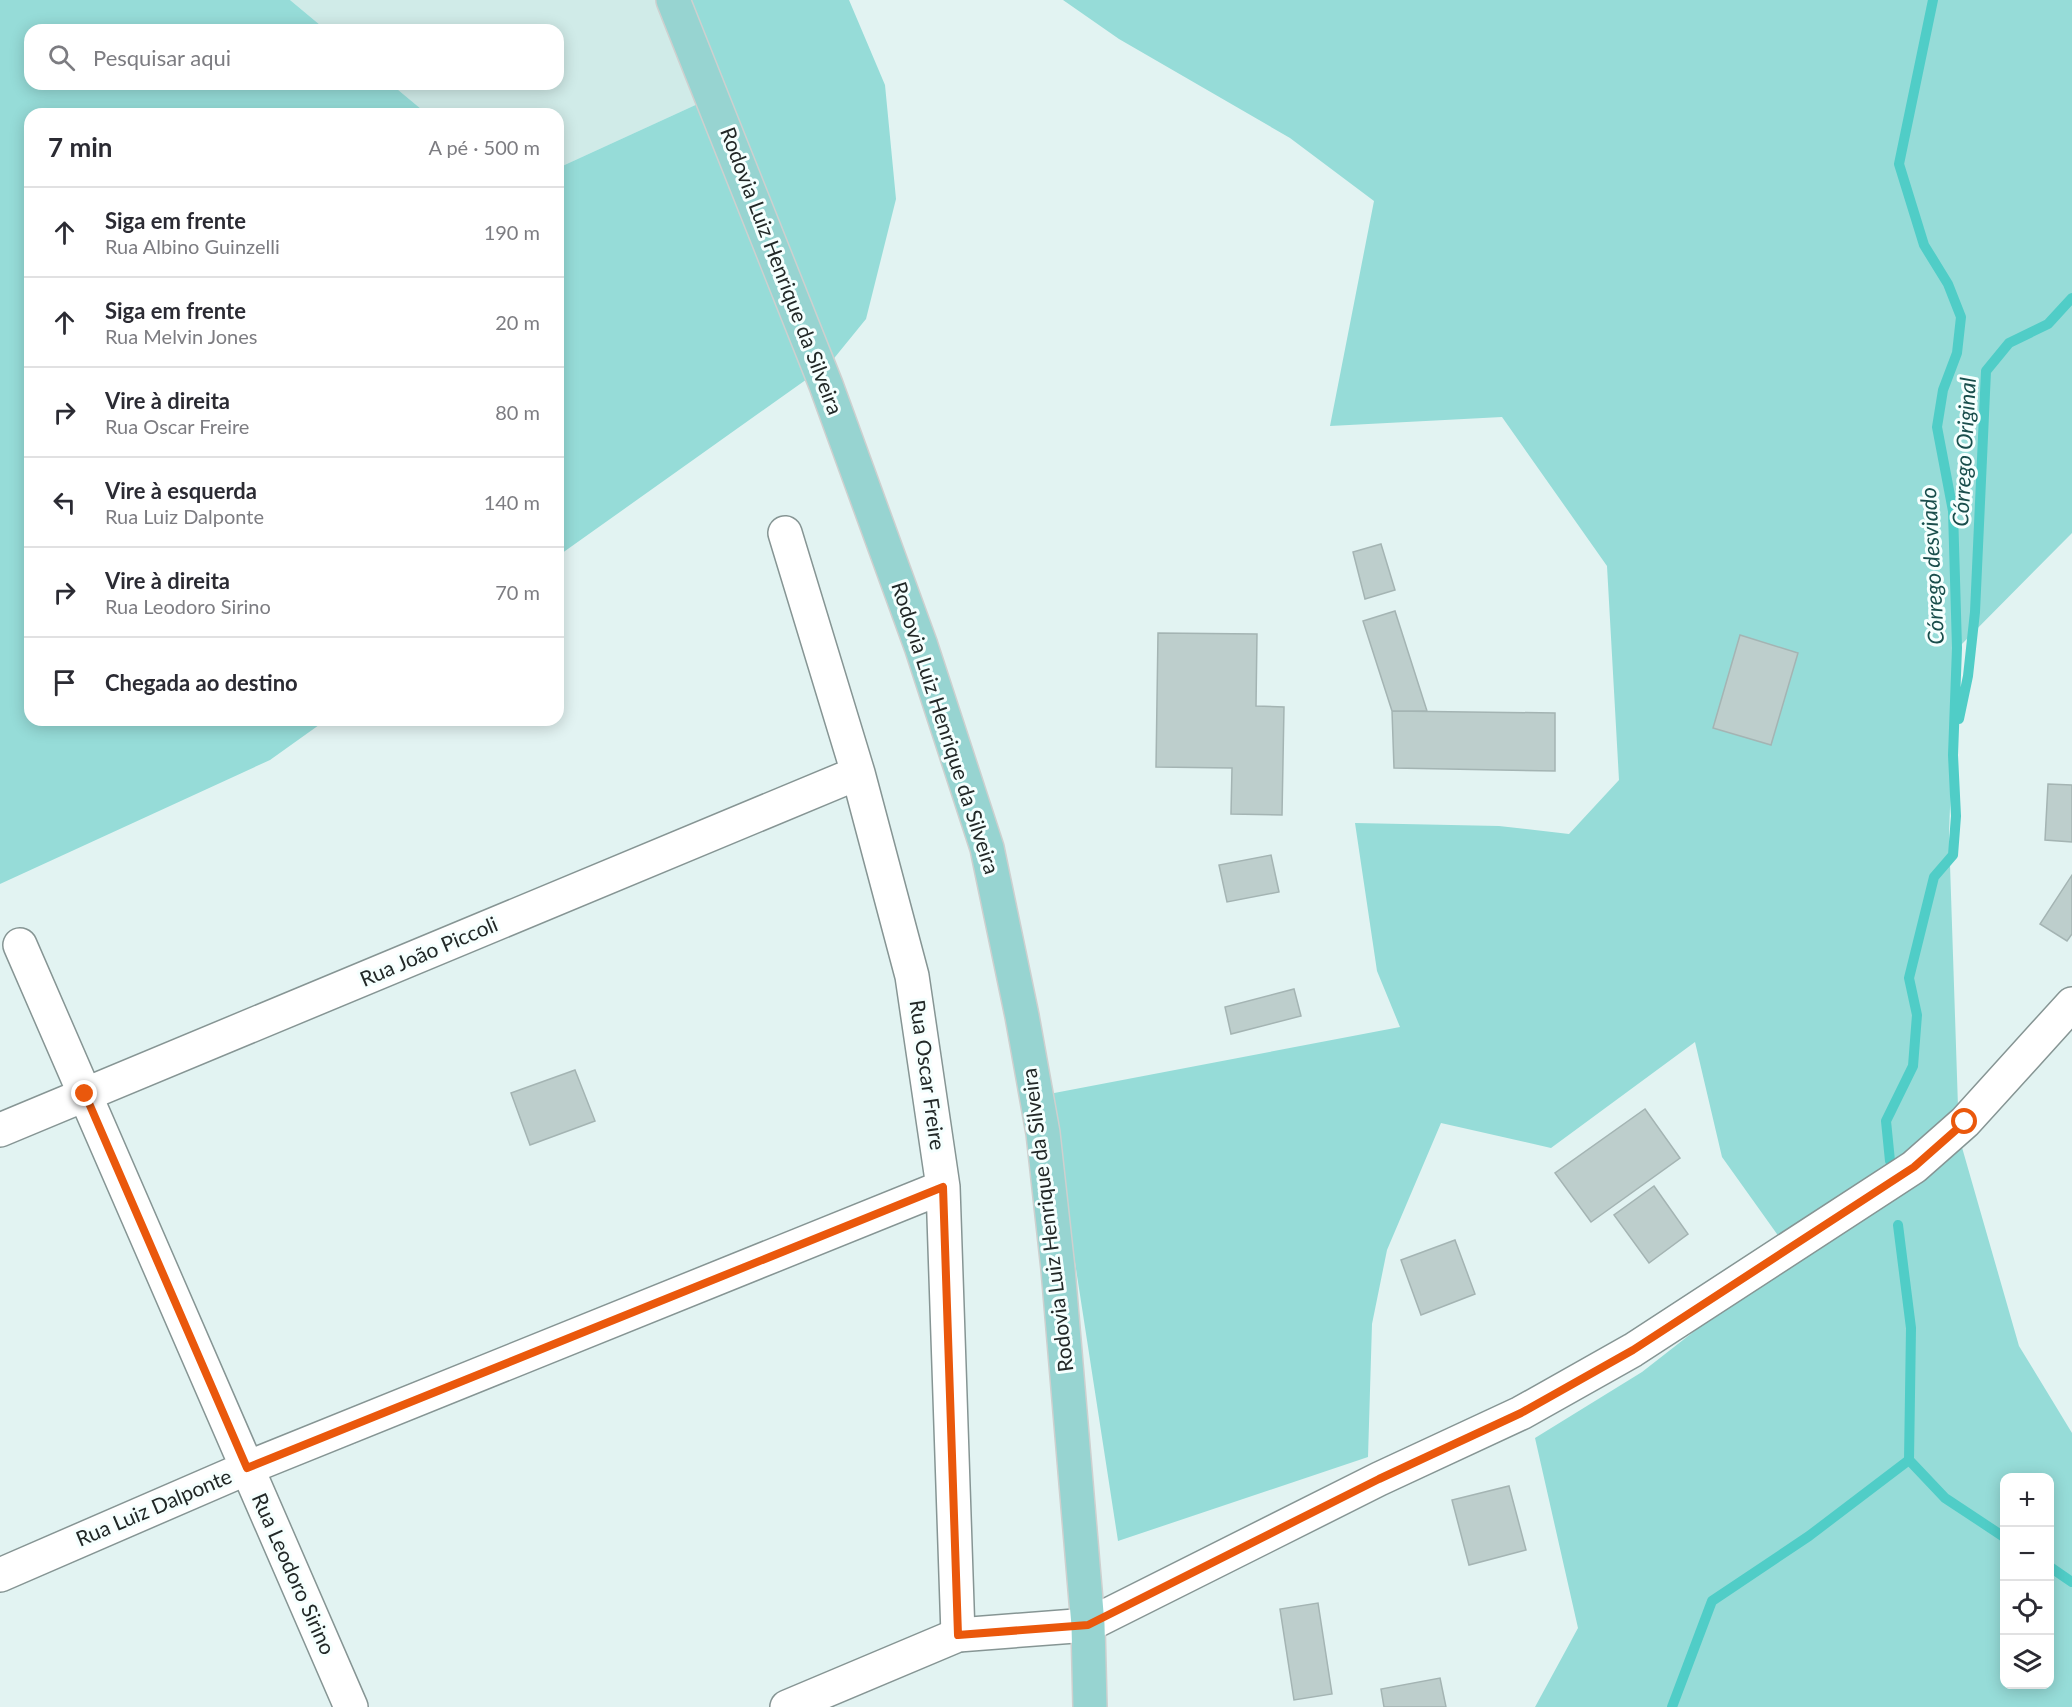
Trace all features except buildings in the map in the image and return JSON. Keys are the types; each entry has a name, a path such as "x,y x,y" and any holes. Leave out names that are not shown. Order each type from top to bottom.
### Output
{"main road":[{"name":"Rodovia Luiz Henrique da Silveira","path":"673,0 826,385 921,646 987,848 1022,1016 1042,1133 1058,1269 1088,1625 1090,1707"}],"street":[{"name":"Rua Oscar Freire","path":"785,533 858,773 912,976 943,1187 958,1635"},
{"name":"Rua João Piccoli","path":"0,1130 858,773"},
{"name":"Rua Leodoro Sirino","path":"20,945 351,1707"},
{"path":"788,1707 958,1635 1088,1625 1379,1479 1521,1413 1633,1350 1914,1167 1965,1122 2072,1004"},
{"name":"Rua Luiz Dalponte","path":"0,1575 247,1468 943,1187"}],"shaded area":[{"path":"0,0 290,0 319,24 24,24 24,90 398,90 420,108 24,108 24,726 318,726 270,760 0,884"},
{"path":"290,0 689,0 726,91 564,165 564,108 420,108 398,90 564,90 564,24 319,24"},
{"path":"689,0 849,0 885,85 896,199 866,319 831,362 564,552 564,165 726,91"},
{"path":"1063,0 2072,0 2072,533 1956,650 1949,834 1959,1137 2019,1346 2072,1433 2072,1707 1535,1707 1578,1628 1535,1438 1642,1372 1792,1255 1722,1157 1695,1042 1551,1148 1441,1123 1387,1250 1372,1324 1368,1457 1118,1541 1049,1094 1400,1027 1377,971 1355,823 1499,826 1569,834 1619,780 1607,566 1502,417 1330,426 1374,201 1290,138 1119,39"}],"waterway":[{"name":"Córrego desviado","path":"1890,1161 1886,1121 1913,1066 1917,1015 1909,978 1934,877 1953,855 1956,816 1953,755 1957,648 1953,511 1937,427 1943,390 1957,353 1961,317 1948,284 1924,245 1899,164 1933,0"},
{"name":"Córrego Original","path":"1959,719 1968,676 1975,612 1986,371 2009,343 2048,324 2072,298"},
{"path":"1672,1707 1712,1601 1809,1536 1909,1460 1911,1328 1898,1225"},
{"path":"1909,1460 1945,1498 2000,1534"},
{"path":"2054,1570 2072,1582"}],"route":[{"path":"85,1094 247,1468 943,1187 958,1635 1088,1625 1379,1479 1521,1413 1633,1350 1914,1167 1965,1122"}]}
